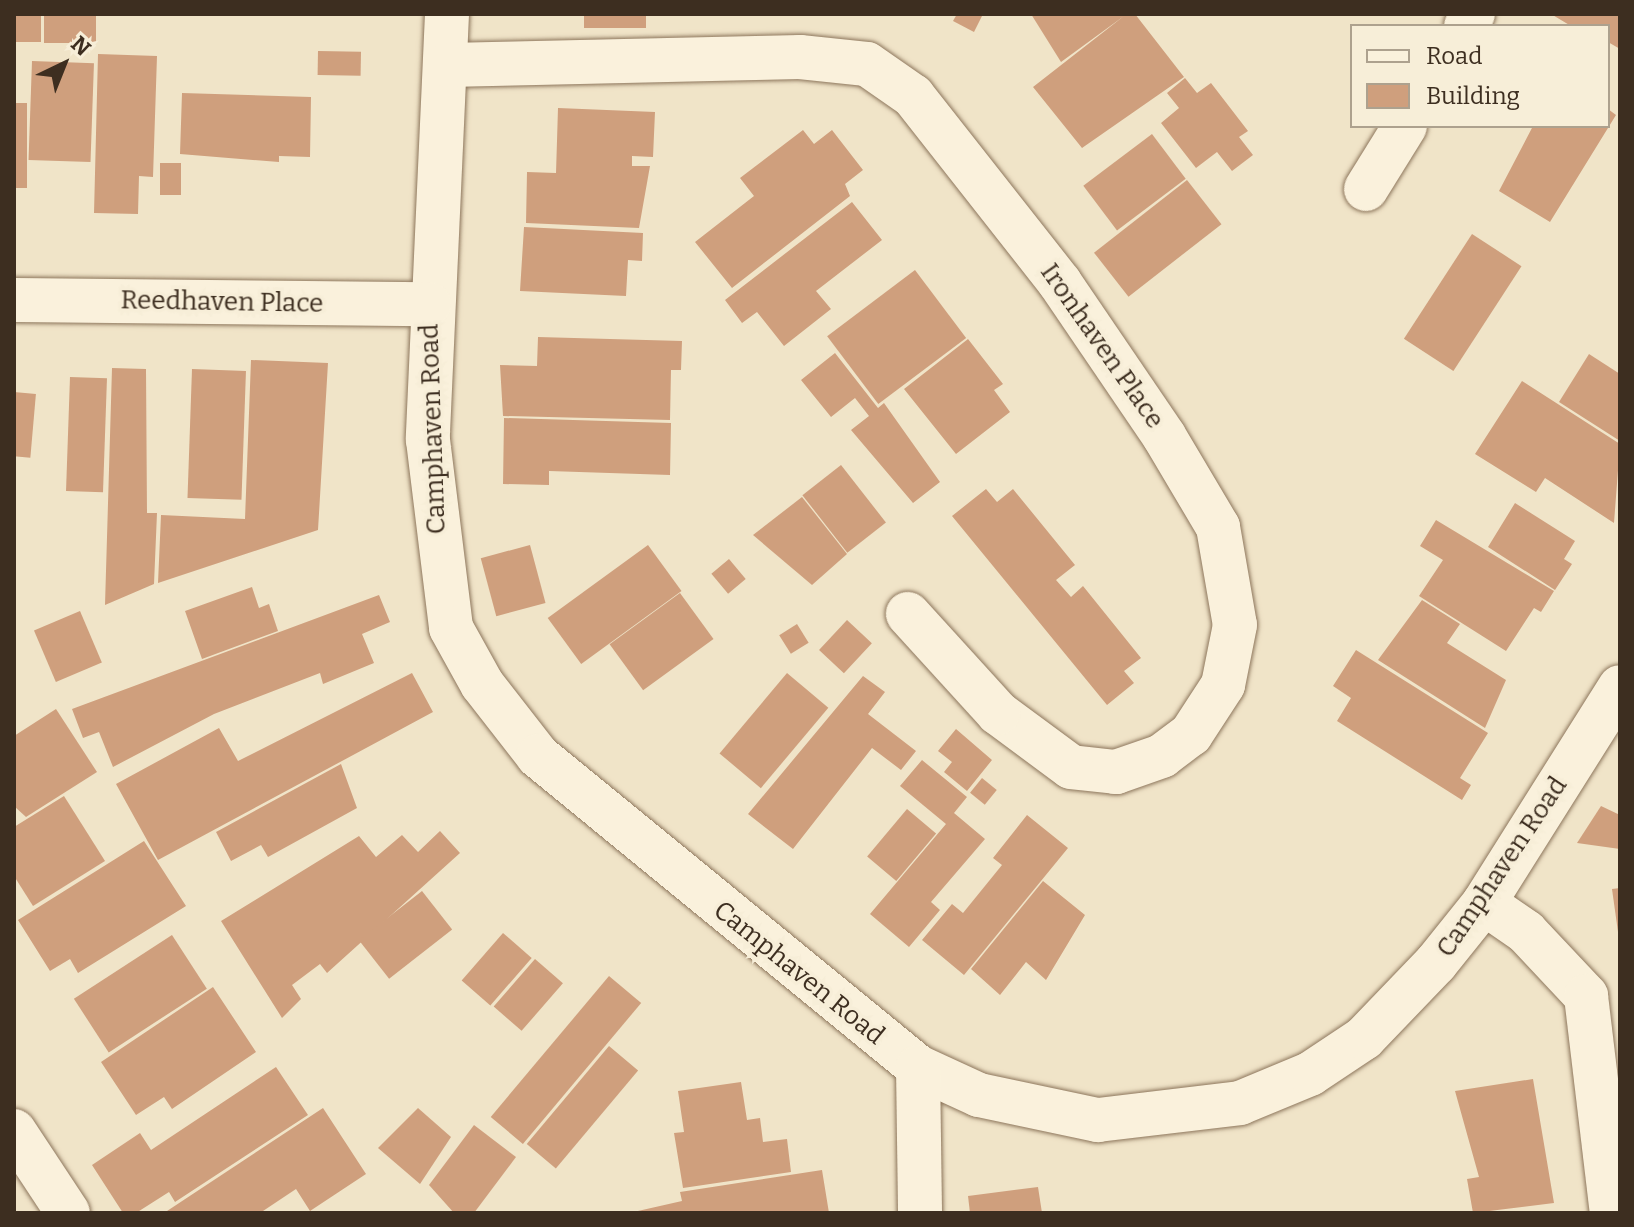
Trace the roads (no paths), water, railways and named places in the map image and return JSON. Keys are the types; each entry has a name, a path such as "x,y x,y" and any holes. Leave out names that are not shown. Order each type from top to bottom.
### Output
{"street":[{"name":"Camphaven Road","path":"447,14 448,65 429,304 428,440 437,562 451,628 482,684 538,756 918,1067 979,1095 1098,1120 1240,1103 1310,1074 1364,1038 1484,903 1620,687"},
{"name":"Ironhaven Place","path":"448,65 800,57 867,64 913,96 1060,283 1164,436 1218,527 1235,625 1223,685 1191,734 1162,756 1116,772 1071,767 998,713 908,614"},
{"path":"1366,189 1404,128"},
{"name":"Reedhaven Place","path":"14,300 429,304"},
{"path":"1484,903 1526,932 1586,996 1612,1213"},
{"path":"918,1067 920,1213"},
{"path":"14,1131 68,1213"}]}
